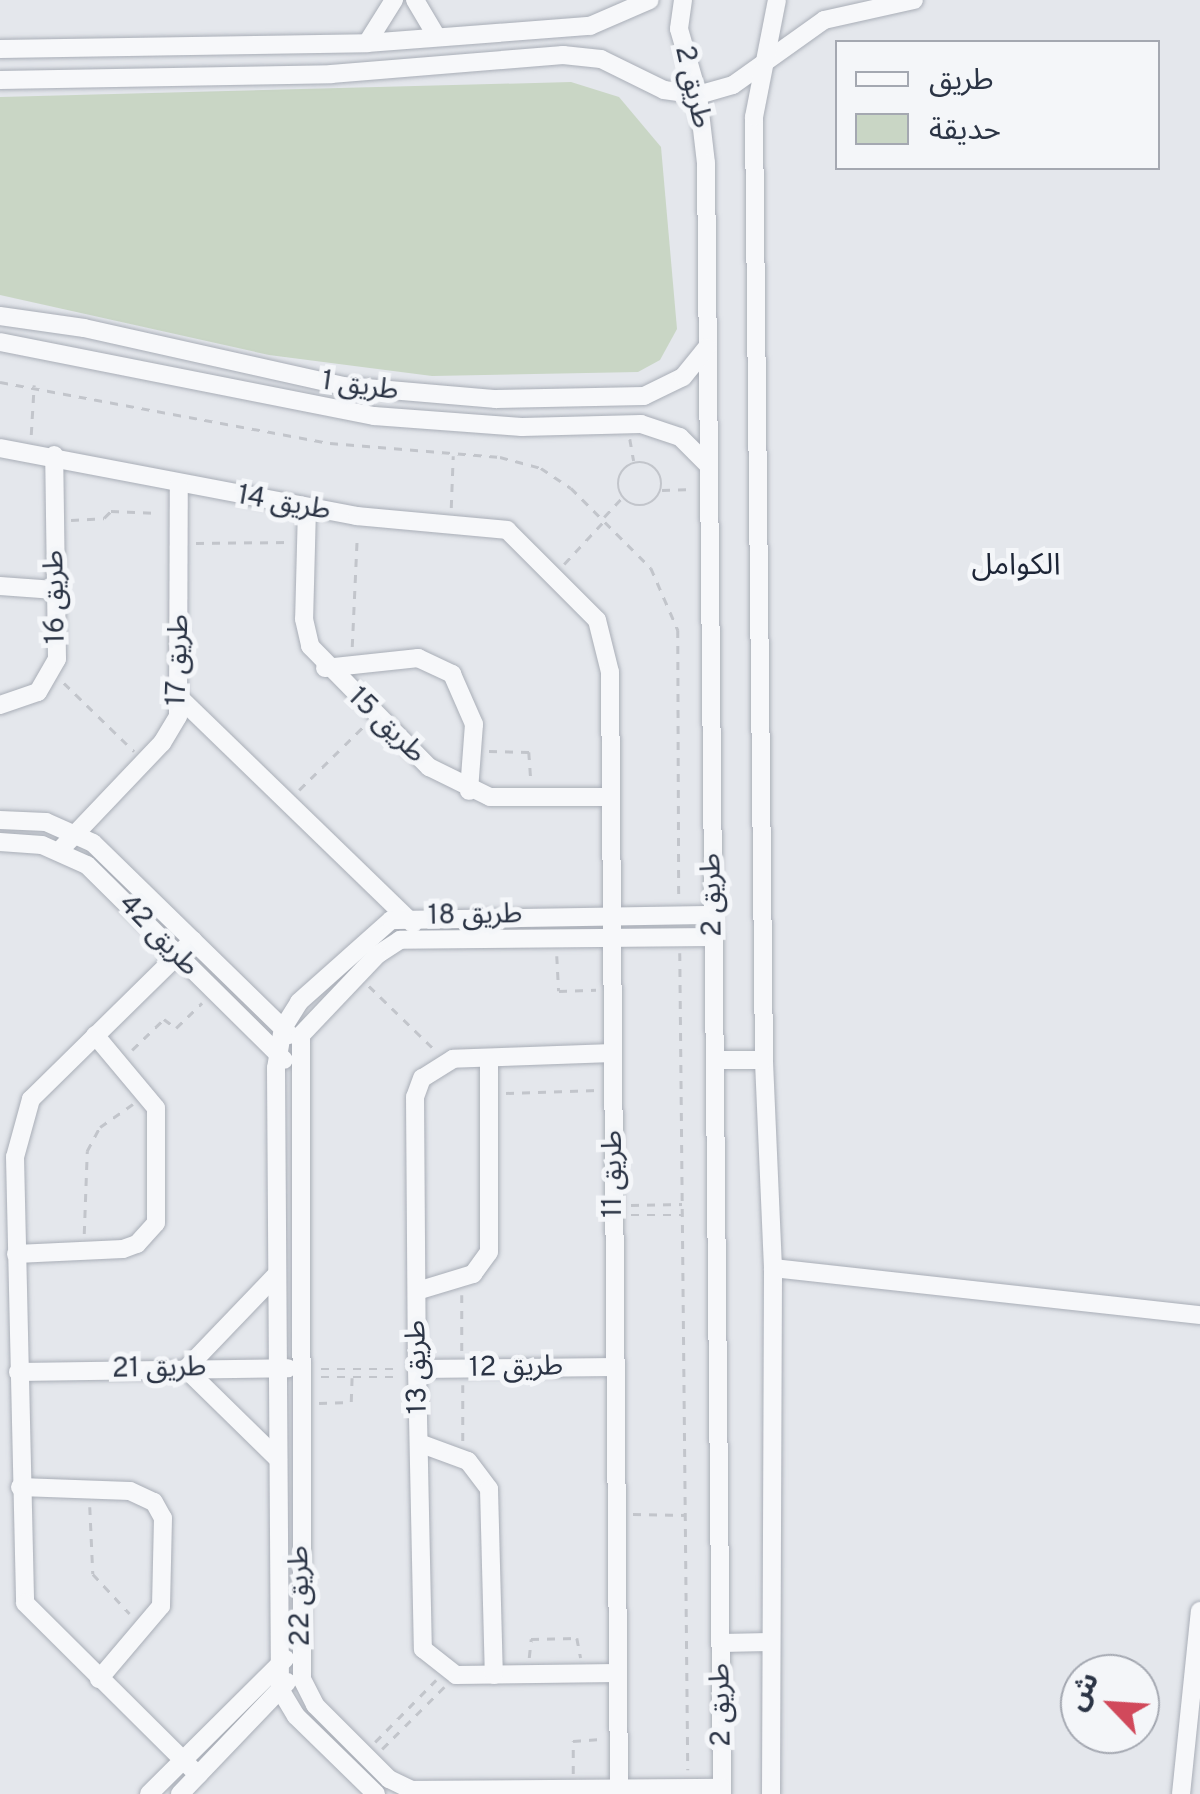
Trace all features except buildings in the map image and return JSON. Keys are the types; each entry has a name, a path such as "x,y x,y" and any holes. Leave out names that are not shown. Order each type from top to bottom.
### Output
{"street":[{"path":"367,43 394,0"},
{"path":"415,0 438,38"},
{"path":"0,49 367,43 438,38 590,26 650,0"},
{"name":"طريق 2","path":"683,0 679,29 698,96 706,163 722,1791"},
{"name":"طريق 2","path":"771,1794 773,1268 764,1060 754,117 777,0"},
{"path":"0,80 260,76 587,56 664,90 698,96 734,85 824,20 914,0"},
{"path":"260,45 260,76"},
{"name":"طريق 1","path":"0,316 84,328 292,378 496,400 644,396 683,377 708,346"},
{"name":"طريق 1","path":"0,342 374,416 472,425 628,424 680,437 709,466"},
{"name":"طريق 14","path":"0,448 54,455 306,508 507,530 556,572"},
{"name":"طريق 16","path":"0,705 38,692 52,672 56,590 54,455"},
{"name":"طريق 17","path":"60,850 172,731 181,698 180,484"},
{"name":"طريق 15","path":"306,508 306,632 325,668 375,716 429,767 469,791 531,799 610,796"},
{"name":"طريق 11","path":"556,572 588,605 604,636 612,938 619,1792"},
{"path":"0,586 56,590"},
{"path":"325,668 418,658 452,674 471,706 469,791"},
{"path":"181,698 428,938"},
{"path":"0,820 46,822 76,832"},
{"name":"طريق 42","path":"76,832 298,1043"},
{"name":"طريق 42","path":"0,842 60,850 100,876 213,992 297,1070"},
{"name":"طريق 18","path":"283,1028 299,1002 363,940 406,918 714,915"},
{"name":"طريق 18","path":"298,1043 387,946 428,938 714,936"},
{"path":"193,940 47,1081 20,1121 16,1254 25,1602 198,1774"},
{"name":"طريق 22","path":"280,1689 276,1054 283,1028"},
{"path":"16,1254 137,1244 156,1223 160,1153 149,1094 94,1035"},
{"name":"طريق 22","path":"298,1043 302,1657 308,1698 389,1779 420,1793 722,1791"},
{"path":"446,1060 613,1053"},
{"path":"417,1291 472,1274 489,1252 489,1058"},
{"name":"طريق 13","path":"446,1060 428,1070 415,1097 421,1636 423,1649 450,1673"},
{"path":"715,1060 764,1060"},
{"path":"773,1268 1200,1315"},
{"path":"277,1274 186,1369 278,1458"},
{"name":"طريق 12","path":"418,1373 616,1367"},
{"name":"طريق 21","path":"18,1372 277,1368 299,1373"},
{"path":"419,1443 468,1462 488,1489 494,1675"},
{"path":"20,1488 90,1488 143,1496 163,1518 163,1596 146,1629 99,1679"},
{"path":"1181,1794 1200,1611"},
{"path":"721,1643 770,1642"},
{"path":"149,1794 278,1663 302,1657"},
{"path":"180,1794 280,1689 302,1657"},
{"path":"450,1673 618,1674"},
{"path":"280,1689 296,1716 376,1794"}],"path":[{"path":"0,382 34,384 297,438 454,454 541,468 604,519 651,568 678,630 679,915"},
{"path":"30,452 34,384"},
{"path":"628,424 634,462"},
{"path":"450,522 454,454"},
{"path":"634,462 653,466 661,490"},
{"path":"622,498 618,477 634,462"},
{"path":"622,498 644,506 661,490 709,489"},
{"path":"556,572 622,498"},
{"path":"55,521 104,518 111,510 180,514"},
{"path":"352,664 358,516"},
{"path":"180,543 306,542"},
{"path":"52,672 145,761"},
{"path":"288,802 375,716"},
{"path":"472,750 529,752 531,799"},
{"path":"680,937 688,1789"},
{"path":"556,938 560,990 612,990"},
{"path":"357,975 446,1060"},
{"path":"121,1062 164,1019 176,1028 213,992"},
{"path":"490,1093 613,1090"},
{"path":"84,1251 86,1150 109,1118 149,1094"},
{"path":"614,1210 682,1204"},
{"path":"614,1210 682,1214"},
{"path":"299,1373 418,1373"},
{"path":"299,1373 352,1377 418,1373"},
{"path":"300,1403 352,1402 352,1377"},
{"path":"90,1488 93,1574 146,1629"},
{"path":"642,1514 685,1514"},
{"path":"529,1674 531,1639 576,1638 582,1674"},
{"path":"367,1757 450,1673"},
{"path":"367,1757 450,1673"},
{"path":"574,1790 573,1741 619,1739"}],"green space":[{"path":"571,82 619,97 661,147 677,329 660,360 638,372 432,376 269,355 0,295 0,97"}],"district":[{"name":"الكوامل","path":"1016,567"}]}
